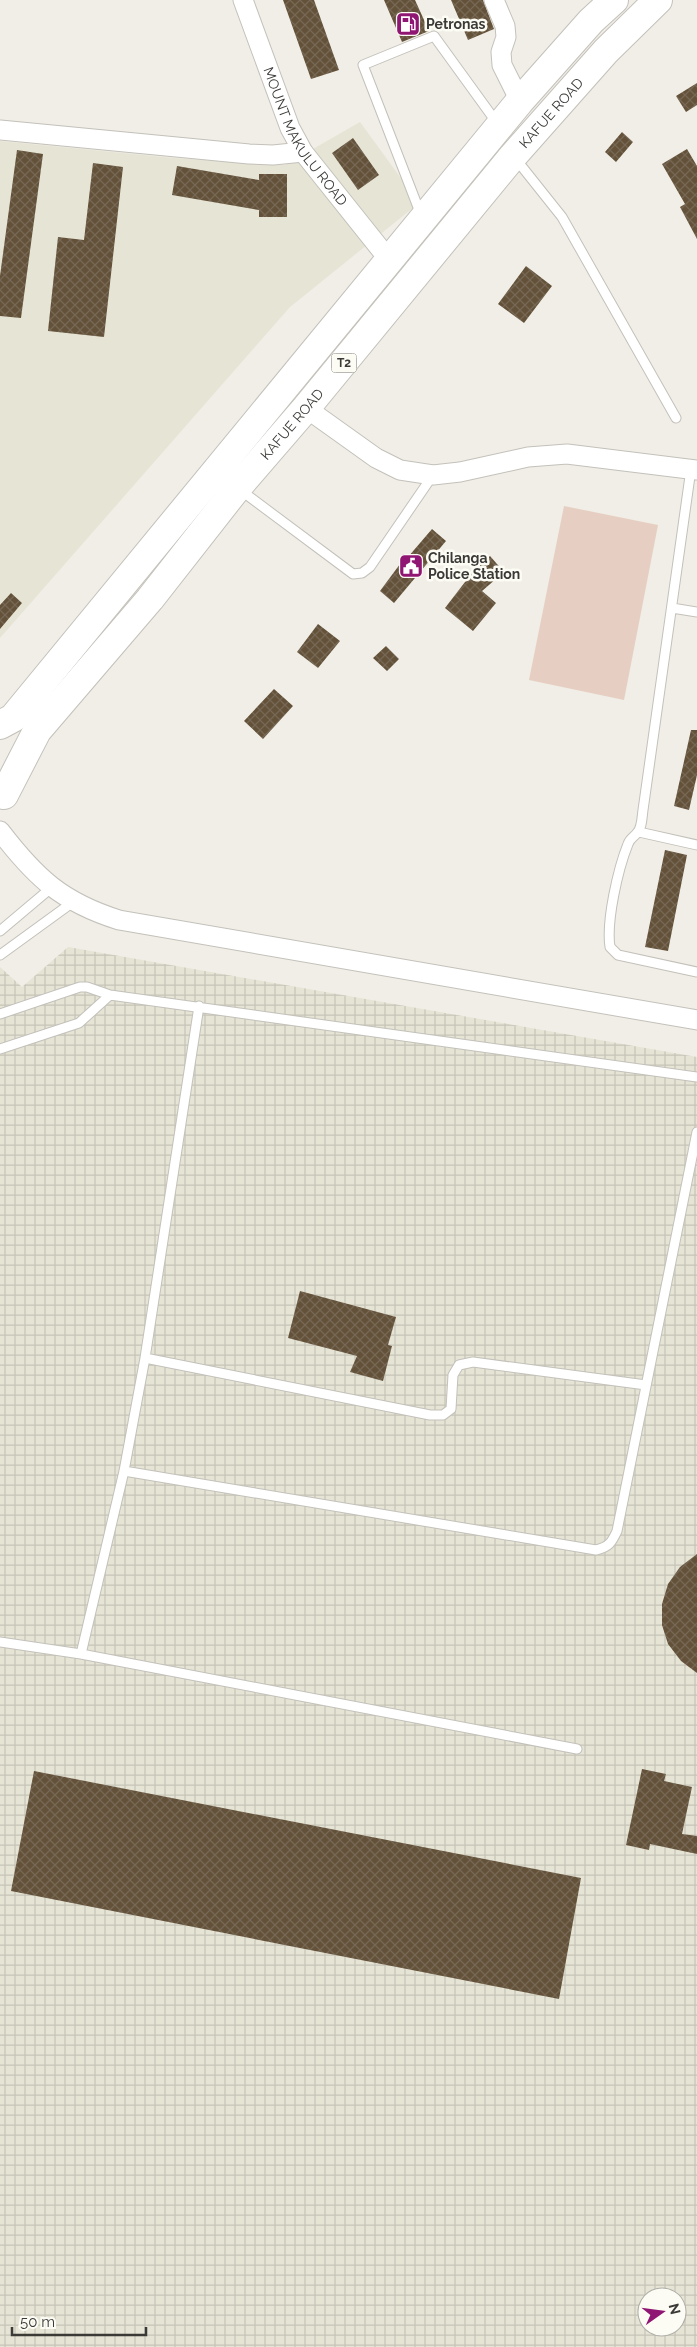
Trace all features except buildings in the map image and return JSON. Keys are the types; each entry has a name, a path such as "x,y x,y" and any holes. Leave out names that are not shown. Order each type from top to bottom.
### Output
{"highway":[{"name":"KAFUE ROAD","path":"0,725 13,718 520,101 591,21 614,0"},
{"name":"KAFUE ROAD","path":"1,791 37,731 150,599 237,488 306,408 513,156 606,51 658,0"}],"street":[{"name":"MOUNT MAKULU ROAD","path":"243,0 290,128 302,152 390,260"},
{"path":"494,0 505,26 506,37 501,52 502,65 520,101"},
{"path":"0,130 273,156 302,152"},
{"path":"306,408 376,458 400,470 433,475 460,472 528,457 567,454 694,470"},
{"path":"0,831 23,861 51,888 73,902 96,913 119,920 697,1020"}],"lane":[{"path":"423,220 363,65 434,36 499,126"},
{"path":"513,156 562,217 676,418"},
{"path":"639,832 694,470"},
{"path":"237,488 353,574 362,573 370,567 433,475"},
{"path":"672,608 697,612"},
{"path":"697,845 639,832 630,838 614,892 608,939 610,948 618,955 697,972"},
{"path":"0,931 51,888"},
{"path":"0,955 73,902"},
{"path":"0,1014 80,987 87,987 110,996 199,1006 344,1029 697,1077"},
{"path":"0,1049 79,1023 110,996"},
{"path":"81,1654 124,1471 145,1358 199,1006"},
{"path":"124,1471 596,1550 606,1548 612,1542 617,1531 697,1132"},
{"path":"145,1358 430,1415 442,1415 451,1409 453,1375 459,1365 473,1362 646,1385"},
{"path":"0,1642 81,1654 577,1748"}],"shaded area":[{"path":"360,122 419,203 290,307 0,638 0,141 174,158 285,165"},
{"path":"564,506 658,525 624,700 529,680"},
{"path":"68,947 697,1057 697,2347 0,2347 0,967 22,987"}],"place":[{"name":"Petronas","path":"408,24"},
{"name":"Chilanga Police Station","path":"411,566"}]}
